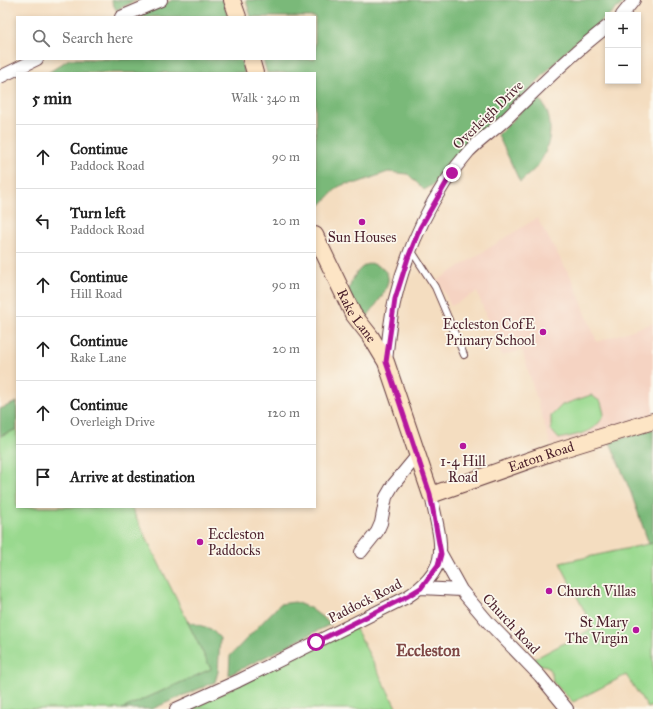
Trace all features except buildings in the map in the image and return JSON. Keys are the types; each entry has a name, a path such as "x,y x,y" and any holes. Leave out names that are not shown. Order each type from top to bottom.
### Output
{"street":[{"path":"123,16 161,0"},
{"path":"232,0 238,16"},
{"path":"624,12 634,0"},
{"name":"Overleigh Drive","path":"386,362 395,299 411,250 420,228 452,173 470,150 498,127 582,46 605,28"},
{"path":"0,77 34,60"},
{"path":"251,60 255,72"},
{"name":"Rake Lane","path":"316,237 353,314 371,337 386,362 430,494"},
{"name":"Eaton Road","path":"430,494 550,453 653,421"},
{"path":"361,552 377,532 381,523 386,497 389,491 417,456"},
{"path":"430,494 438,530 441,554"},
{"name":"Paddock Road","path":"176,709 245,677 406,597 421,588 438,565 441,554"},
{"name":"Church Road","path":"441,554 461,590 489,623 540,676 567,709"},
{"path":"421,588 461,590"}],"lane":[{"path":"411,250 435,287 464,355"}],"shaded area":[{"name":"Eccleston CofE Primary School","path":"537,218 573,281 597,342 653,323 653,416 551,446 522,350 502,356 477,292 451,306 438,280"}],"green space":[{"path":"111,0 137,0 116,10"},
{"path":"173,0 223,0 228,16 133,16"},
{"path":"246,0 627,0 612,12 605,12 605,18 572,45 446,177 424,190 408,174 388,172 357,183 345,184 338,187 316,210 316,72 267,72 263,60 316,60 316,16 251,16"},
{"path":"68,60 240,60 245,72 50,72"},
{"path":"536,96 546,110 549,119 550,128 548,146 540,162 520,182 498,135"},
{"path":"371,263 383,269 387,274 388,280 383,294 365,320 348,292 356,274 362,267"},
{"path":"591,395 601,402 604,414 601,421 586,432 559,439 551,430 551,416 562,405"},
{"path":"16,402 16,429 0,436 0,409"},
{"path":"16,429 16,508 131,508 211,669 122,709 0,709 0,436"},
{"path":"653,429 653,543 649,544 631,493 610,442"},
{"path":"653,543 653,706 648,708 626,675 573,702 553,682 552,674 547,666 537,664 532,660 593,628 560,563"},
{"path":"295,602 310,608 331,624 229,675 230,656 280,604"},
{"path":"187,621 211,629 220,638 218,672 215,682 152,709 122,709 211,669"},
{"path":"355,627 397,709 190,709"}],"place":[{"name":"Sun Houses","path":"362,222"},
{"name":"Eccleston CofE Primary School","path":"543,332"},
{"name":"1-4 Hill Road","path":"463,446"},
{"name":"Eccleston Paddocks","path":"200,542"},
{"name":"Church Villas","path":"549,591"},
{"name":"St Mary The Virgin","path":"636,630"}],"district":[{"name":"Eccleston","path":"428,650"}],"route":[{"path":"316,642 421,588 430,578 438,565 441,554 438,530 430,494 386,362 395,299 408,258 420,228 452,173"}]}
